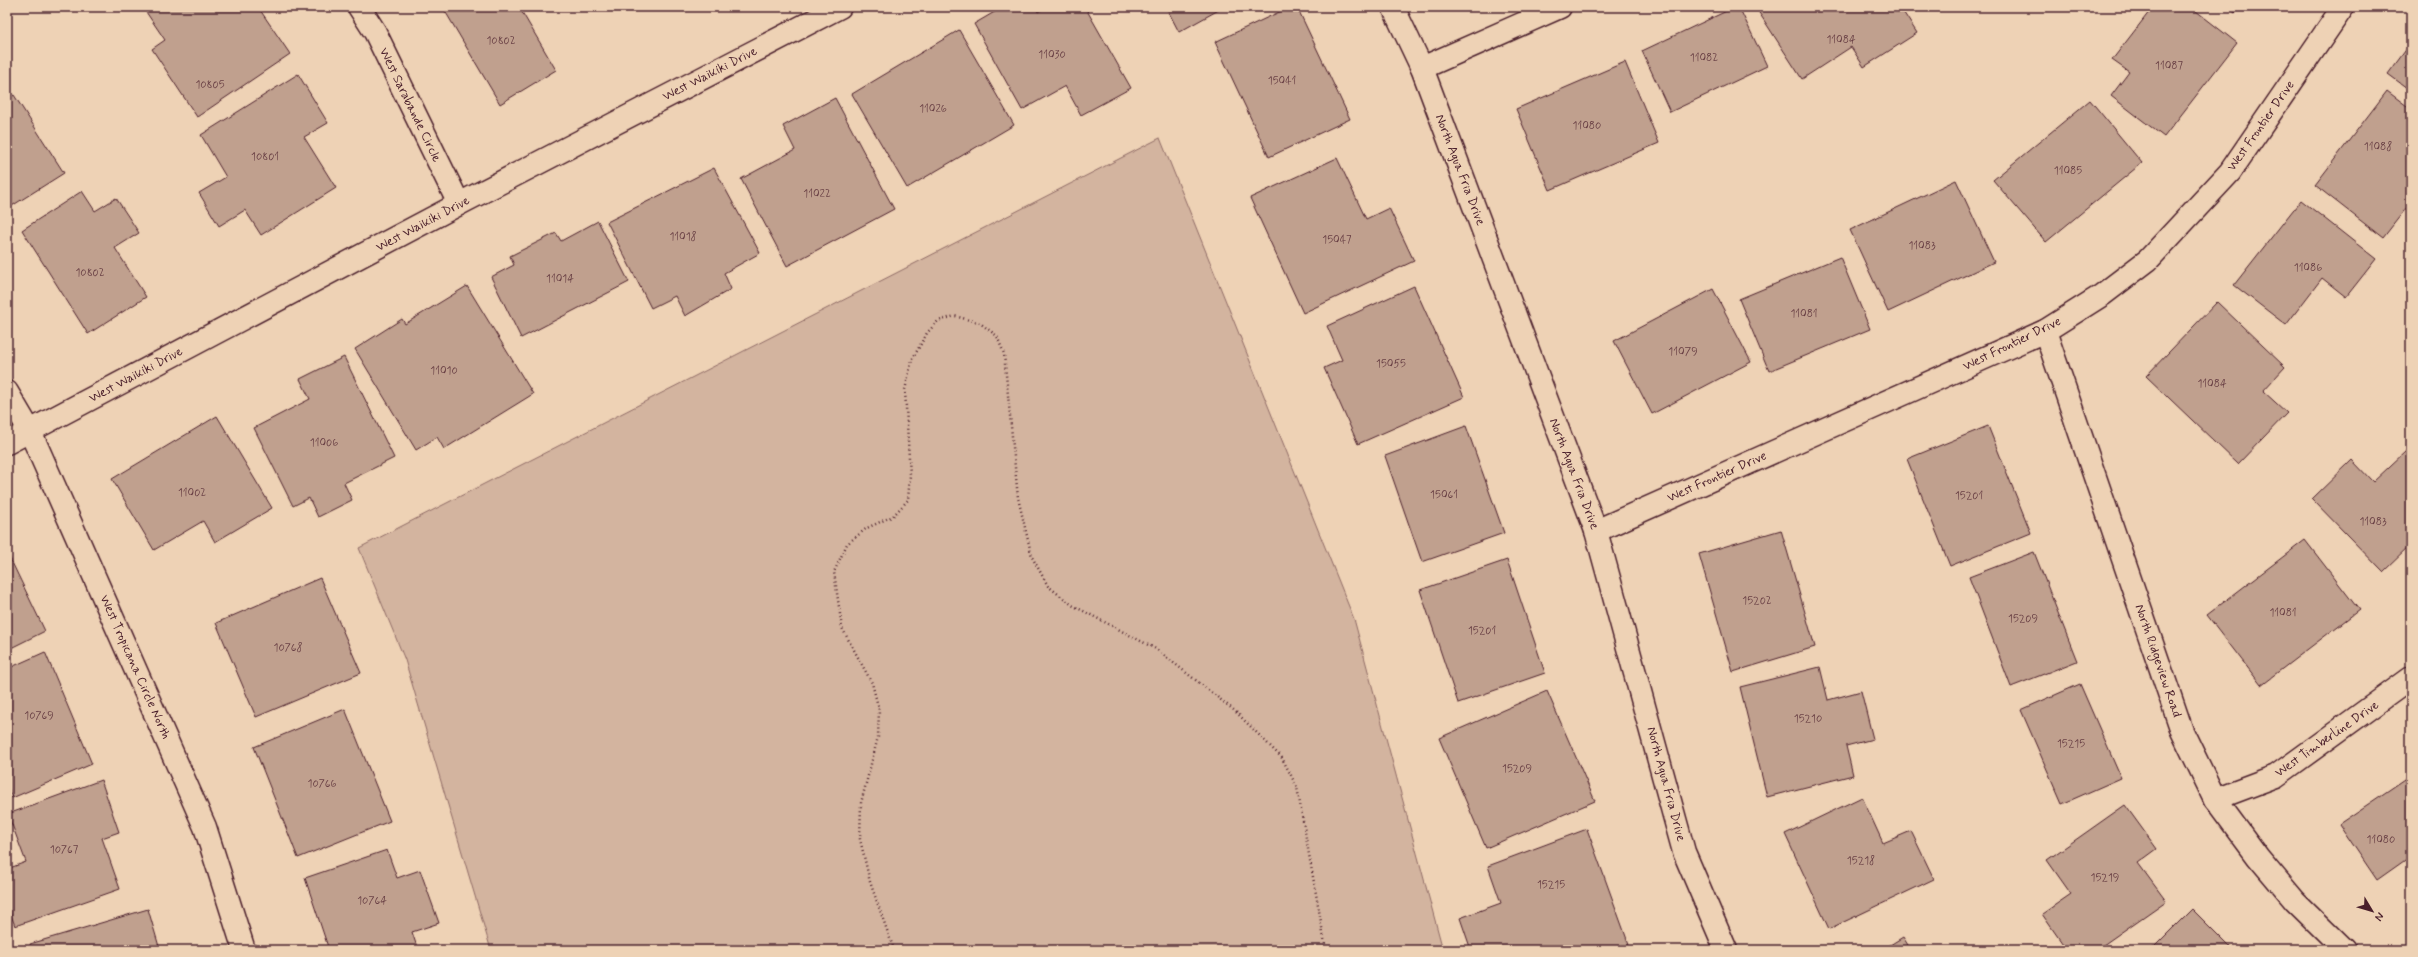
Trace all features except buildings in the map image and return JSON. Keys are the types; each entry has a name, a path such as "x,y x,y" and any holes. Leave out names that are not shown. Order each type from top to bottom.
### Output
{"street":[{"name":"West Sarabande Circle","path":"359,7 375,32 459,204"},
{"name":"West Waikiki Drive","path":"7,443 459,204 840,7"},
{"name":"North Agua Fria Drive","path":"1393,7 1422,68 1596,532 1684,852 1726,950"},
{"path":"1422,68 1560,7"},
{"name":"West Frontier Drive","path":"1596,532 2045,331 2102,295 2154,255 2230,172 2343,7"},
{"name":"North Ridgeview Road","path":"2045,331 2182,731 2215,799 2258,857 2291,896 2345,950"},
{"name":"West Tropicana Circle North","path":"7,392 30,431 206,827 244,950"},
{"name":"West Timberline Drive","path":"2215,799 2276,776 2411,678"}],"path":[{"path":"894,950 870,882 860,839 861,803 878,737 879,710 872,683 842,628 834,572 847,544 867,528 893,516 908,500 910,475 905,390 912,360 927,333 938,321 955,316 980,323 997,336 1004,354 1018,498 1032,557 1048,586 1072,605 1156,648 1235,711 1282,758 1297,787 1326,950"}],"shaded area":[{"path":"1160,138 1354,619 1443,950 491,950 405,660 359,548"}]}
